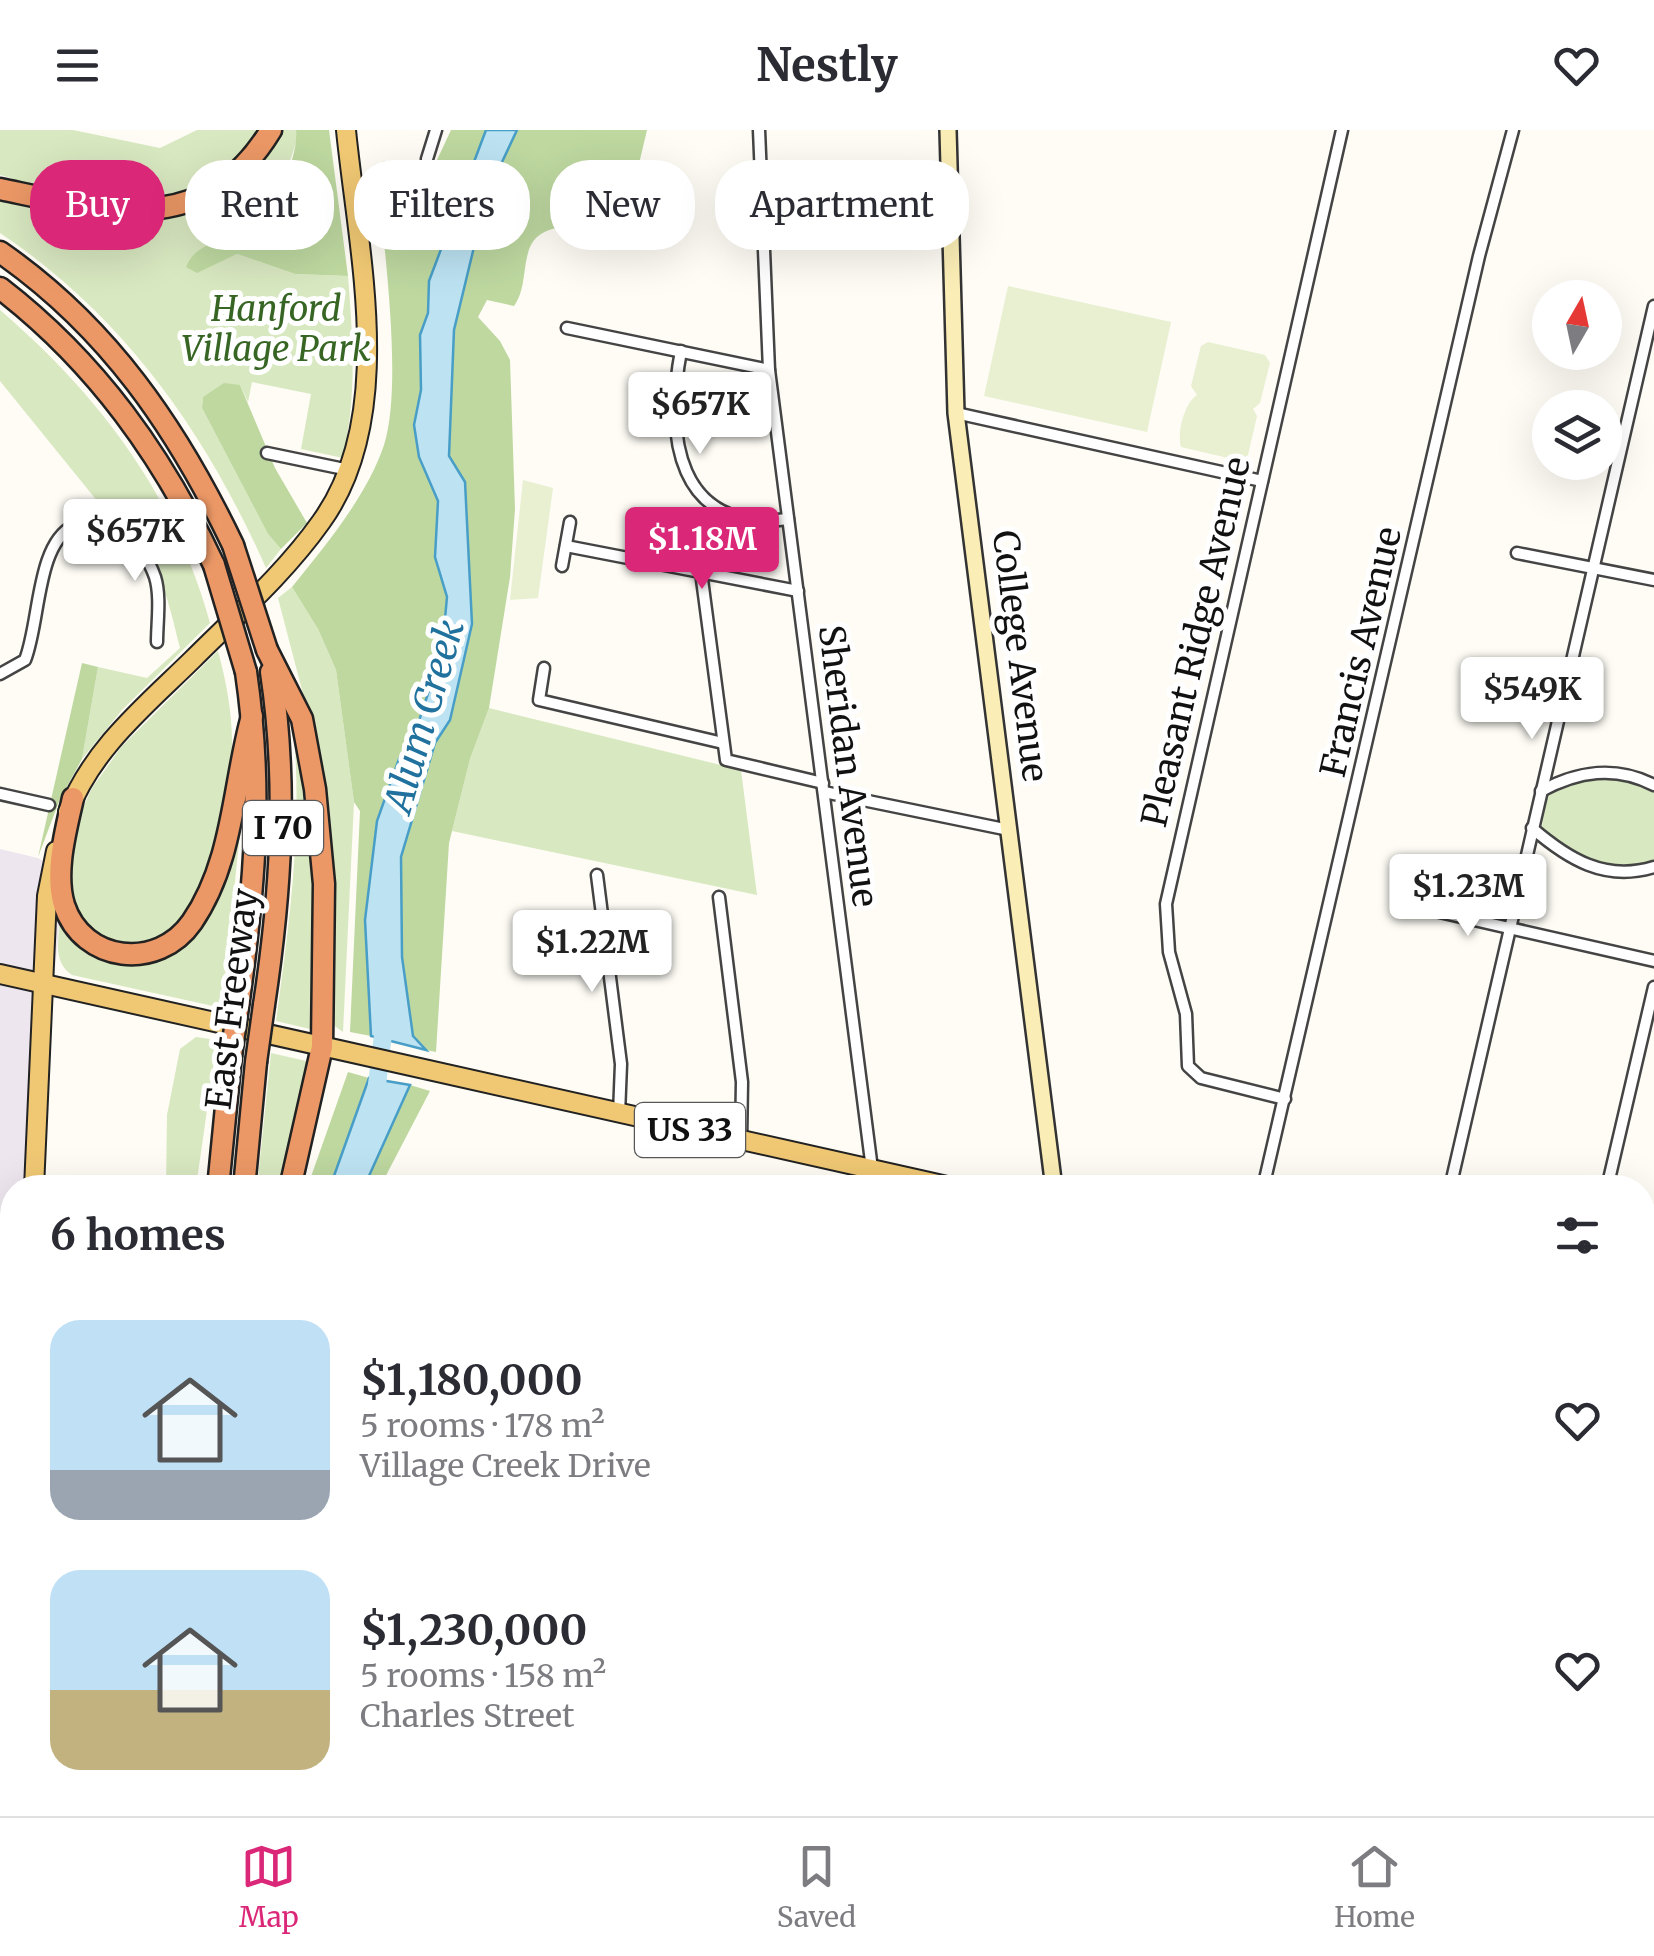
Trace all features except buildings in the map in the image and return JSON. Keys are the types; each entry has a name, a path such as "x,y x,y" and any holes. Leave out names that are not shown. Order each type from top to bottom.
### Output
{"highway":[{"path":"0,189 101,209 170,207 221,186 241,170 270,130"},
{"name":"East Freeway","path":"0,252 78,316 134,376 201,478 234,545 268,650 282,740 284,816 277,918 256,1062 245,1175"},
{"name":"East Freeway","path":"0,288 69,348 134,424 177,490 214,566 246,672 258,829 219,1175"},
{"path":"268,650 302,719 315,789 324,884 322,1047 293,1175"},
{"path":"73,798 61,878 72,924 88,940 115,954 140,955 161,948 188,927 208,891 235,808 241,756 252,716"}],"main road":[{"path":"35,1175 47,896 57,844 73,798 121,729 294,556 322,520 350,470 363,421 368,356 346,130"},
{"name":"College Avenue","path":"948,130 956,412 1052,1175"},
{"name":"US 33","path":"0,974 899,1175"}],"street":[{"path":"427,158 436,130"},
{"name":"Sheridan Avenue","path":"759,130 769,370 872,1169"},
{"name":"Pleasant Ridge Avenue","path":"1285,1099 1202,1078 1188,1066 1186,1014 1166,927 1170,877 1342,130"},
{"name":"Francis Avenue","path":"1267,1175 1480,256 1513,130"},
{"path":"1453,1175 1654,306"},
{"path":"568,328 769,370"},
{"path":"681,351 673,409 676,446 693,486 728,513 748,519 788,519"},
{"path":"956,412 1262,481"},
{"path":"267,452 350,470"},
{"path":"562,566 570,522"},
{"path":"0,674 16,669 30,648 58,537 73,526 100,526 130,537 155,578 157,642"},
{"path":"566,546 798,590"},
{"path":"1518,554 1654,580"},
{"path":"701,572 723,743 726,760 733,766 1009,830"},
{"path":"544,668 538,700 723,743"},
{"path":"1541,791 1594,772 1623,774 1654,785"},
{"path":"0,794 49,805"},
{"path":"1532,828 1565,856 1590,867 1617,872 1654,867"},
{"path":"597,874 621,1064 619,1114"},
{"path":"719,897 742,1082 741,1140"},
{"path":"1435,911 1654,962"},
{"path":"1611,1175 1654,987"}],"shaded area":[{"path":"0,849 38,858 64,874 36,1175 0,1175"}],"green space":[{"path":"0,130 73,130 160,148 197,130 262,130 237,160 185,160 185,191 165,196 165,160 30,160 30,186 0,175"},
{"path":"277,130 296,130 289,160 238,160"},
{"path":"296,130 329,130 333,160 292,160"},
{"path":"451,130 486,130 475,160 437,160"},
{"path":"517,130 647,130 640,160 550,160 550,230 536,239 530,250 530,160 503,160"},
{"path":"334,168 348,276 295,274 237,254 197,273 186,267 197,251 334,250"},
{"name":"Hanford Village Park","path":"0,195 30,199 30,250 165,250 166,215 185,200 185,250 210,250 221,261 237,254 295,274 348,276 353,367 343,458 301,449 311,394 252,382 248,402 240,385 203,397 202,408 268,534 281,549 266,568 217,470 157,381 85,301 0,233"},
{"path":"385,250 441,250 429,281 428,313 420,335 421,390 414,425 419,457 438,501 435,557 447,596 442,651 418,724 399,759 377,821 367,953 371,1036 350,1032 360,811 354,802 336,670 318,629 292,587 344,520 384,445 392,385"},
{"path":"473,250 530,250 514,306 487,300 478,317 500,341 510,360 515,509 510,577 489,708 470,759 449,843 436,1052 426,1050 413,1037 402,957 401,857 435,743 450,720 472,624 465,482 449,456 454,330"},
{"path":"1008,286 1171,322 1147,432 984,396"},
{"path":"0,310 70,377 129,450 176,532 210,623 122,710 82,759 98,667 147,678 180,648 165,592 140,542 111,518 0,381"},
{"path":"1208,342 1265,355 1270,363 1260,403 1253,409 1257,416 1248,455 1241,461 1181,447 1183,419 1197,395 1191,386 1201,346"},
{"path":"224,383 240,385 275,468 307,523 281,549 268,534 202,408 203,397"},
{"path":"523,480 553,488 538,598 510,600"},
{"path":"292,587 318,629 336,670 354,802 343,1032 332,1024 308,713 278,598"},
{"path":"218,651 228,696 232,742 227,802 210,870 195,901 176,926 152,942 123,946 113,943 82,927 63,880 80,814 92,788 122,746"},
{"path":"82,663 98,667 82,759 60,799 38,857"},
{"path":"489,708 741,770 757,895 452,831 470,759"},
{"path":"292,715 317,852 315,1021 310,1029 276,1021 296,830"},
{"path":"1595,777 1622,779 1654,791 1654,861 1623,866 1593,862 1565,848 1542,827 1546,797 1569,783"},
{"path":"242,813 222,1008 72,975 66,969 58,949 60,918 90,948 176,945"},
{"path":"196,1037 217,1040 198,1175 166,1175 167,1115 180,1049"},
{"path":"271,1053 306,1061 308,1067 286,1175 258,1175"},
{"path":"348,1072 369,1078 334,1175 312,1175"},
{"path":"410,1085 430,1091 386,1175 370,1175"}],"water":[{"path":"486,130 517,130 503,160 475,160"},
{"path":"441,250 473,250 454,330 449,456 465,482 472,624 450,720 435,743 401,857 402,957 413,1036 426,1050 371,1036 365,920 377,821 399,759 418,724 442,651 447,597 435,557 438,501 419,457 414,425 421,390 420,335 428,313 429,281"},
{"path":"369,1078 410,1085 369,1175 334,1175"}],"waterway":[{"name":"Alum Creek","path":"375,1101 385,1018"}]}
